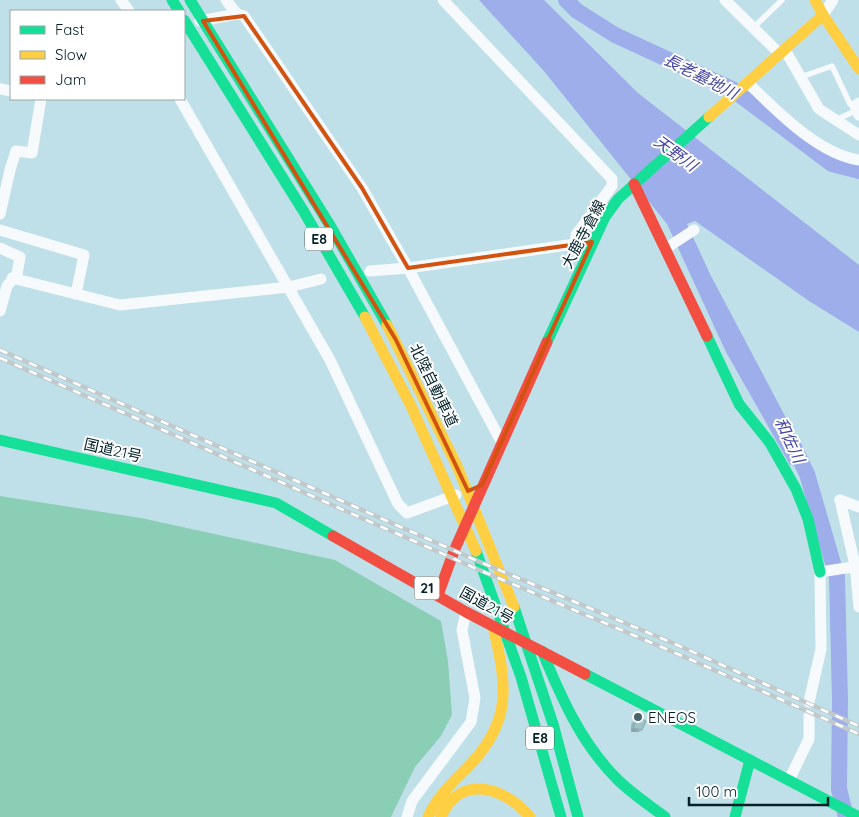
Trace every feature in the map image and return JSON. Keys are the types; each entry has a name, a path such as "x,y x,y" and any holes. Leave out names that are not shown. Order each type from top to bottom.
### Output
{"main road":[{"name":"北陸自動車道","path":"190,0 377,304 449,448 496,556 536,669 578,817"},
{"path":"815,0 859,69"},
{"name":"大鹿寺倉線","path":"438,594 454,550 482,485 605,217 618,199 823,15"},
{"name":"北陸自動車道","path":"187,28 341,274 398,382 482,567 516,660 544,749 561,817"},
{"path":"637,182 739,404 758,425 797,491 808,518 824,571"},
{"name":"国道21号","path":"0,440 276,503 438,594 466,612 859,817"},
{"path":"428,817 441,793 485,749 500,723 505,693 499,651 473,564 432,456"},
{"path":"471,498 504,564 551,673 582,736 617,779 665,817"},
{"path":"735,817 750,760"},
{"path":"441,817 451,801 462,794 475,789 489,789 513,798 530,817"}],"street":[{"path":"226,0 237,14"},
{"path":"443,0 612,179 612,186 576,235 575,244"},
{"path":"725,0 753,28 782,52 819,109 859,136"},
{"path":"823,15 833,0"},
{"path":"187,28 237,14 244,16 362,188 408,268 502,443"},
{"path":"748,83 793,126 846,158 859,160"},
{"path":"0,214 16,151 32,154 41,100"},
{"path":"181,100 330,360 398,504 407,513 482,485"},
{"path":"0,230 84,255 76,294"},
{"path":"668,246 694,230"},
{"path":"370,271 408,268 592,242"},
{"path":"0,248 20,257 17,274 12,278 2,294 0,311"},
{"path":"12,278 120,305 289,287 321,279"},
{"path":"859,508 840,500 857,566 859,607"},
{"path":"809,702 822,649 824,571 857,566"},
{"path":"407,817 412,801 471,722 476,698 462,630 466,612"},
{"path":"789,780 809,739 809,716"}],"lane":[{"path":"753,28 782,0"},
{"path":"800,77 832,66 850,104 857,109 836,120"}],"highlighted area":[{"path":"244,16 362,188 408,268 592,242 482,485 468,491 396,340 203,21"}],"green space":[{"path":"0,496 141,518 335,560 441,621 448,661 452,715 441,736 415,767 391,817 0,817"}],"water":[{"name":"天野川","path":"479,0 544,0 638,93 859,265 859,332 809,301 695,221 687,224 710,274 813,469 790,465 726,352 667,224 543,70"}],"building":[{"path":"638,717 646,721 642,730 633,728"}],"waterway":[{"name":"長老墓地川","path":"566,0 577,11 615,35 732,89 832,164 859,171"},
{"name":"和佐川","path":"794,447 807,474 837,577 840,700 839,789 846,817"}],"railway":[{"path":"0,350 480,562 675,644 859,726"},
{"path":"0,358 477,569 671,651 859,734"}],"traffic: fast":[{"path":"172,0 178,10"},
{"path":"190,0 331,227 387,325"},
{"path":"185,22 304,212 365,317"},
{"path":"547,342 605,217 618,199 709,117"},
{"path":"707,336 739,404 770,443 796,489 808,519 820,572"},
{"path":"0,440 276,503 333,536"},
{"path":"476,551 521,677 561,817"},
{"path":"514,607 553,724 578,817"},
{"path":"542,651 573,719 604,765 622,784 665,817"},
{"path":"585,674 859,817"},
{"path":"735,817 750,760"}],"traffic: slow":[{"path":"815,0 823,15"},
{"path":"709,117 823,15 859,69"},
{"path":"365,317 411,406 476,551"},
{"path":"387,325 457,466 514,607"},
{"path":"428,817 445,791 481,753 498,721 502,705 503,688 502,671 494,631"},
{"path":"441,817 449,803 460,794 471,790 484,789 509,798 530,817"}],"traffic: jam":[{"path":"634,184 707,336"},
{"path":"438,595 454,551 547,342"},
{"path":"333,536 466,612 585,674"}],"place":[{"name":"ENEOS","path":"638,717"}]}
